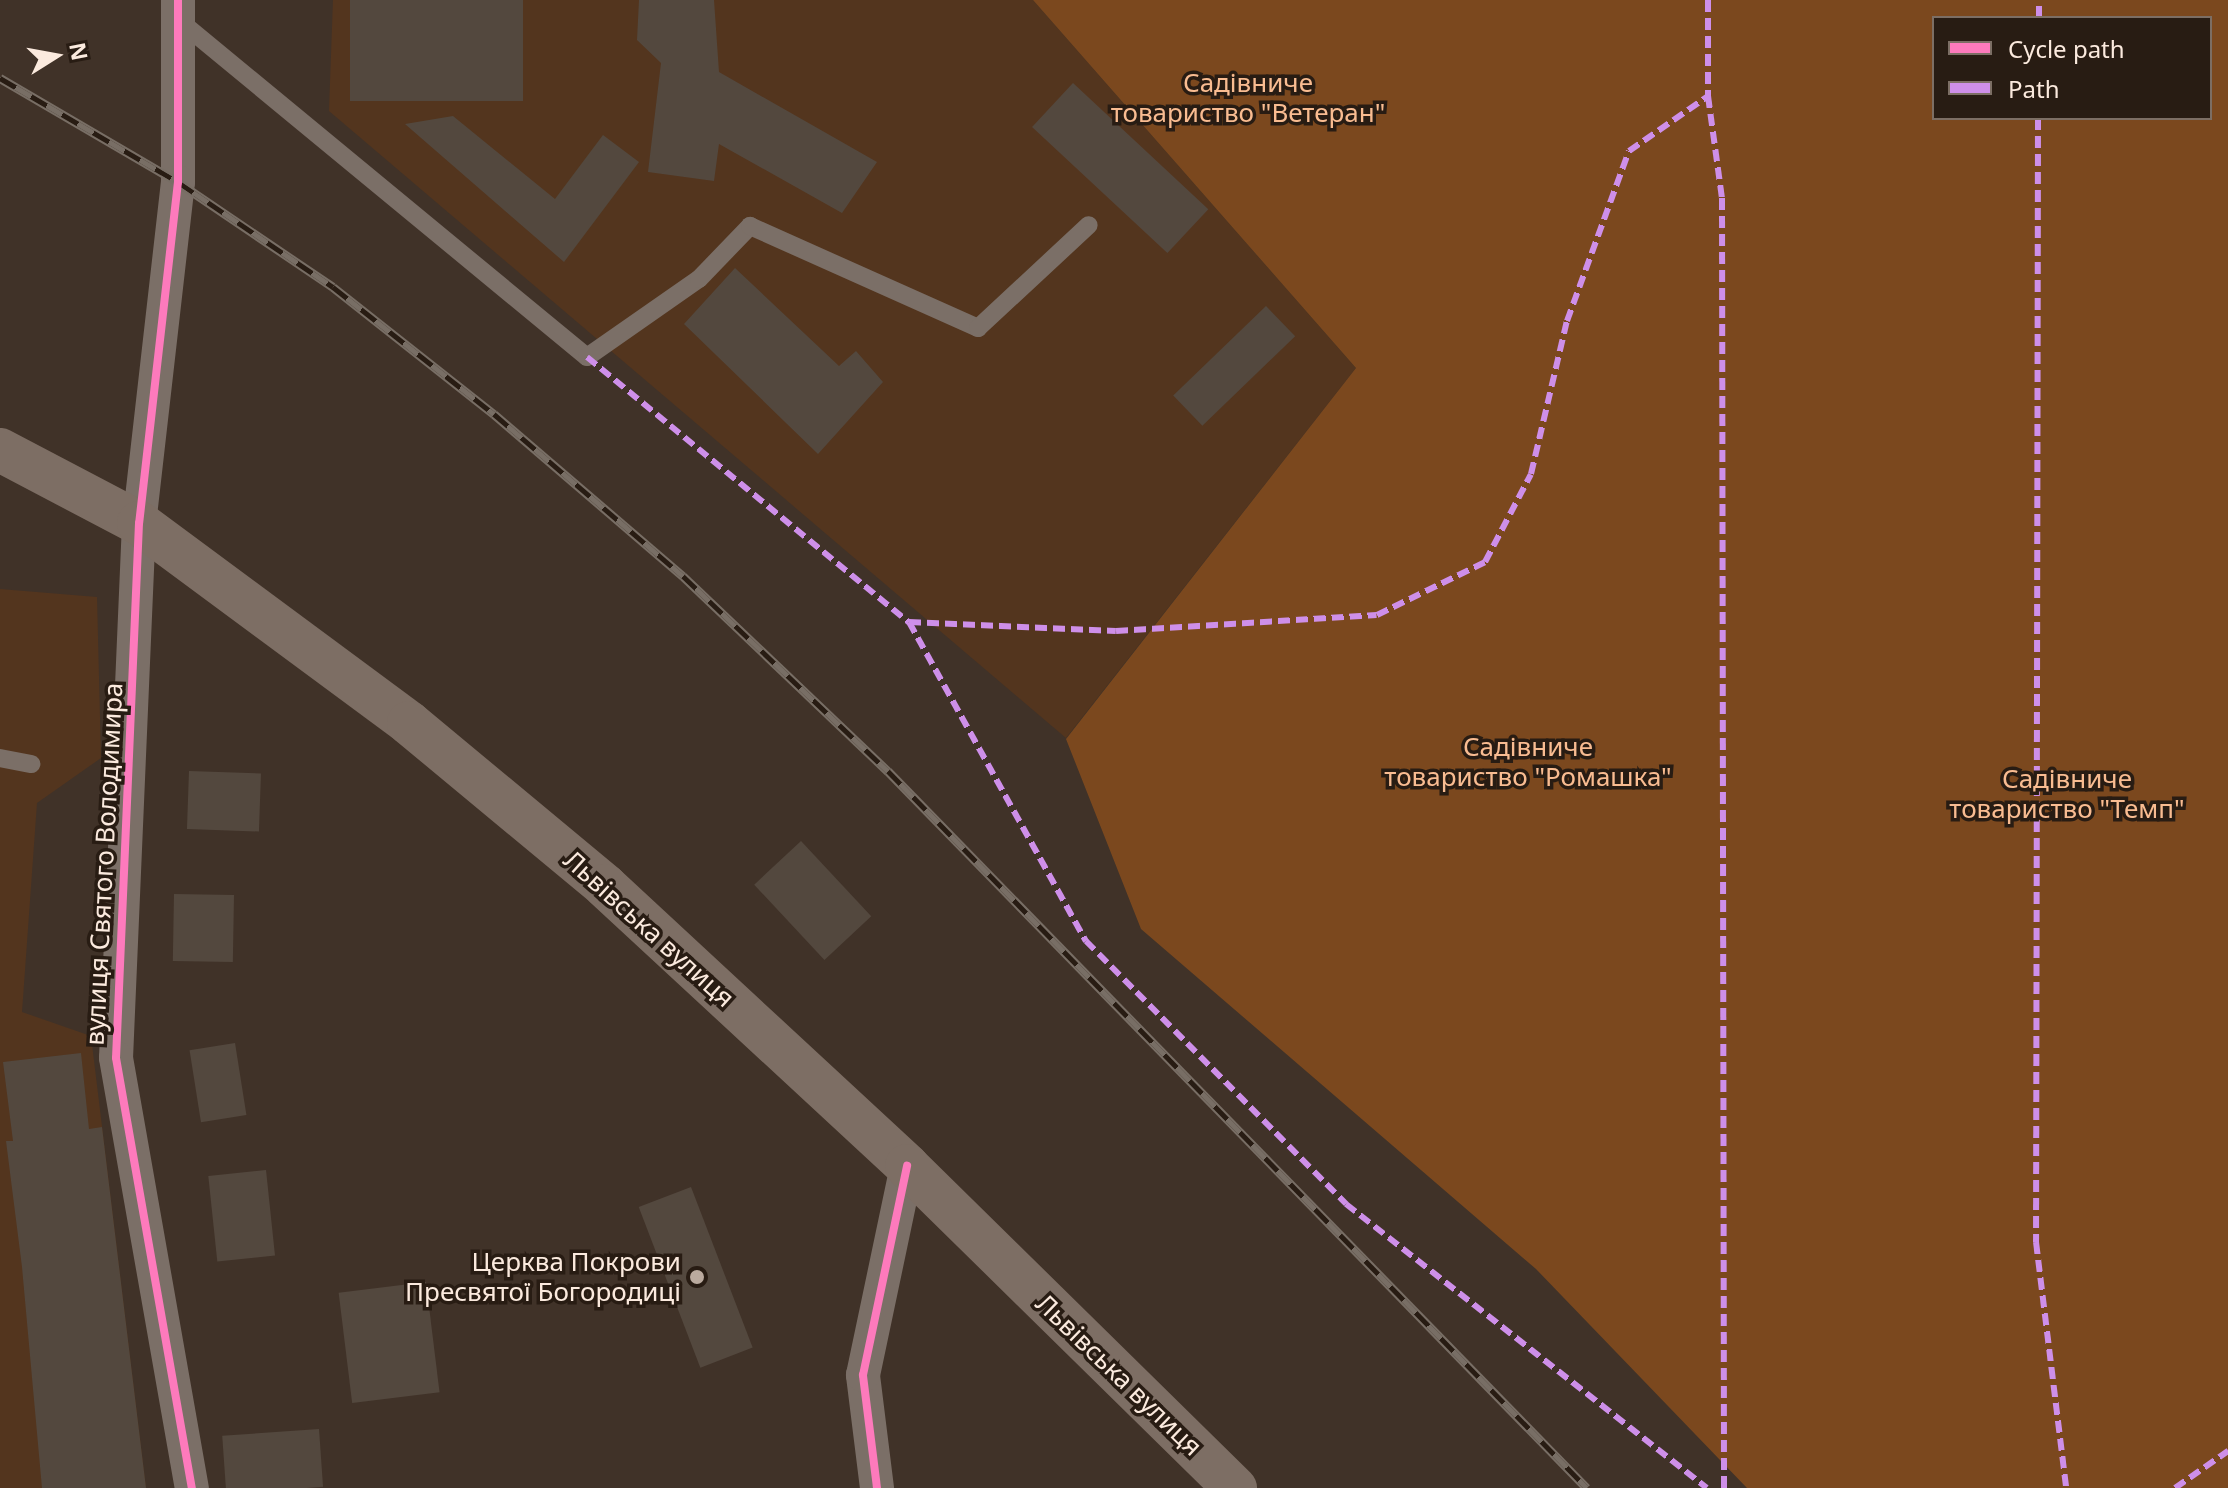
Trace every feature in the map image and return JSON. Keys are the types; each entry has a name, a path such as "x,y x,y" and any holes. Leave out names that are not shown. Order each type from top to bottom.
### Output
{"main road":[{"name":"Львівська вулиця","path":"0,450 139,523 409,723 605,886 907,1166 1235,1488"}],"street":[{"name":"вулиця Святого Володимира","path":"180,11 178,182 139,523 116,1058 192,1488"},
{"path":"877,1488 863,1375 907,1166"}],"lane":[{"path":"180,11 587,357 699,279 750,226 978,328 1089,225"},
{"path":"0,758 31,764"}],"shaded area":[{"path":"333,0 1033,0 1356,368 1066,738 329,111"},
{"path":"0,589 97,597 101,758 37,803 22,1012 91,1036 146,1488 0,1488"}],"green space":[{"name":"Садівниче товариство \"Ромашка\"","path":"1033,0 2228,0 2228,1488 1747,1488 1536,1269 1141,929 1066,739 1356,368"}],"building":[{"path":"350,0 523,0 523,101 350,101"},
{"path":"639,0 714,0 719,72 877,162 842,213 719,144 714,181 648,172 661,63 637,40"},
{"path":"1073,83 1208,209 1167,253 1032,127"},
{"path":"453,116 555,199 603,135 639,162 564,262 405,124"},
{"path":"735,268 839,366 856,351 883,382 818,454 684,324"},
{"path":"1266,306 1295,336 1202,426 1173,396"},
{"path":"189,771 261,774 259,831 187,829"},
{"path":"801,841 871,916 824,960 754,885"},
{"path":"174,894 234,895 233,962 173,961"},
{"path":"235,1043 246,1115 201,1122 190,1050"},
{"path":"81,1053 89,1129 102,1127 146,1488 42,1488 22,1267 6,1141 13,1141 3,1062"},
{"path":"266,1170 275,1256 217,1262 208,1176"},
{"name":"Церква Покрови Пресвятої Богородиці","path":"691,1187 753,1348 700,1368 639,1207"},
{"path":"426,1282 440,1392 352,1403 339,1293"},
{"path":"319,1429 323,1487 226,1488 222,1436"}],"railway":[{"path":"0,78 178,182 333,287 494,414 683,576 888,771 1587,1488"}],"marked path":[{"path":"1708,0 1708,96 1722,198 1724,1488"},
{"path":"2039,0 2039,16"},
{"path":"587,357 909,622 1116,631 1377,615 1485,562 1531,474 1567,321 1629,151 1708,96"},
{"path":"2038,120 2036,1242 2066,1488"},
{"path":"909,622 1086,941 1346,1204 1707,1488"},
{"path":"2175,1488 2228,1451"}],"cycle path":[{"path":"178,0 178,182 139,523 116,1058 192,1488"},
{"path":"877,1488 863,1375 907,1166"}],"place":[{"name":"Церква Покрови Пресвятої Богородиці","path":"697,1277"}],"park label":[{"name":"Садівниче товариство \"Ветеран\"","path":"1248,98"},
{"name":"Садівниче товариство \"Темп\"","path":"2067,794"}]}
